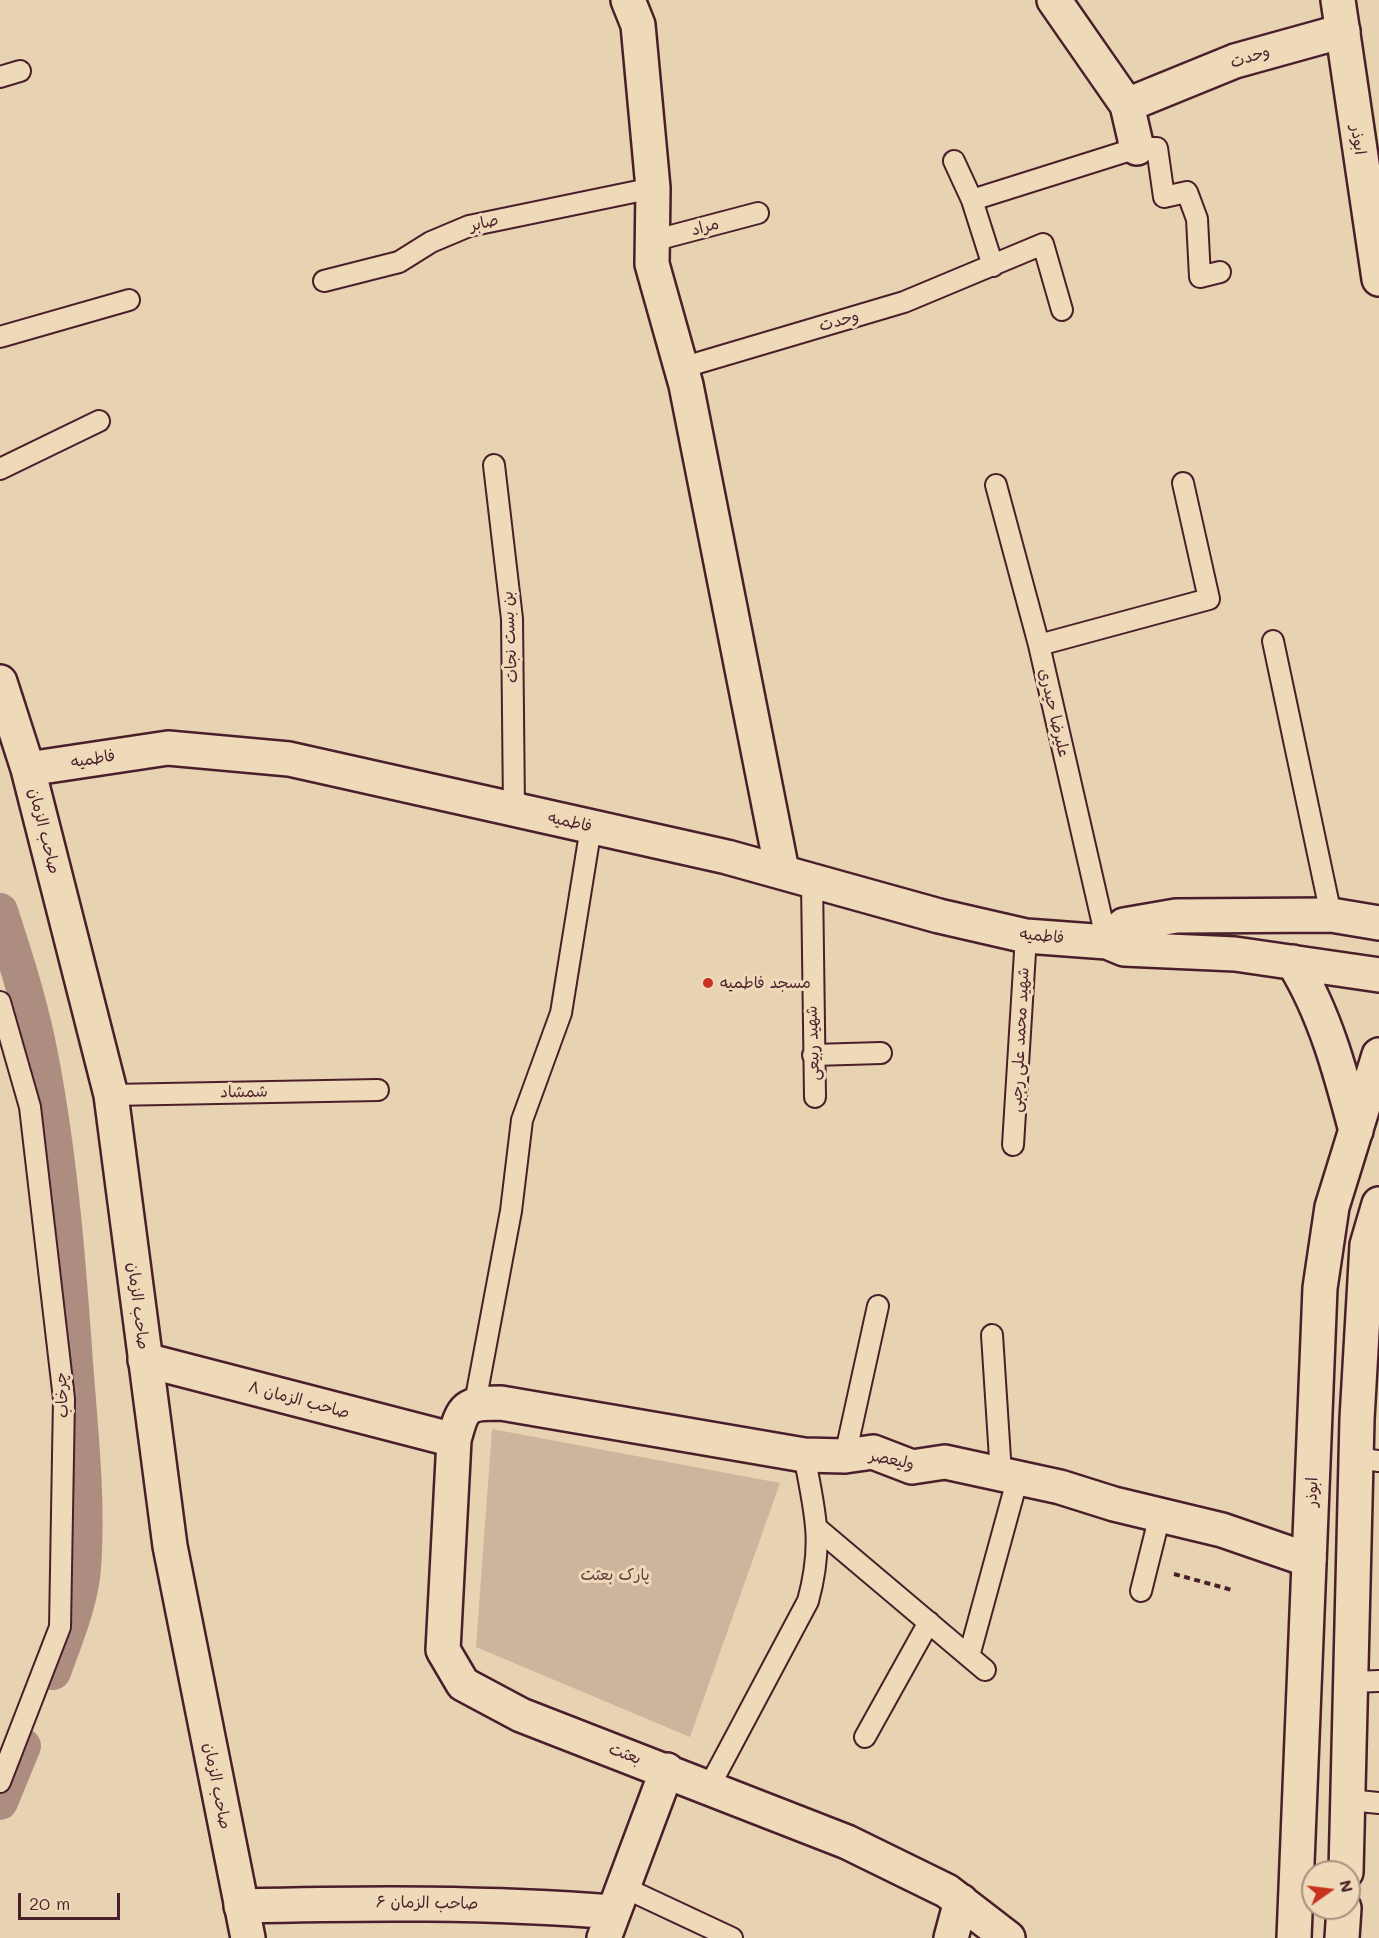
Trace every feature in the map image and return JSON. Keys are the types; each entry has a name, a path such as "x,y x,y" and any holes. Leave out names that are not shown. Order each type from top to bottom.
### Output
{"street":[{"path":"628,0 638,25 653,188 652,264 681,368 797,876"},
{"path":"1054,0 1127,105 1137,148"},
{"name":"وحدت","path":"1127,105 1340,16"},
{"name":"ابوذر","path":"1340,16 1379,279"},
{"name":"صاحب الزمان","path":"0,682 28,769 111,1095 170,1546 248,1938"},
{"name":"فاطمیه","path":"28,769 168,748 289,759 797,876 939,916 1026,936 1107,942 1124,949 1235,954 1379,975"},
{"path":"1107,942 1124,925 1176,916 1331,915 1379,923"},
{"path":"1293,962 1305,982 1342,1077 1356,1131"},
{"name":"ابوذر","path":"1294,1938 1320,1288 1332,1207 1379,1055"},
{"path":"1349,1860 1364,1801 1370,1367 1367,1245 1379,1204"},
{"path":"1326,1238 1367,1245"},
{"name":"صاحب الزمان ۸","path":"145,1360 454,1440"},
{"path":"454,1440 460,1414 475,1403"},
{"name":"ولیعصر","path":"475,1403 501,1403 804,1455 845,1456 873,1452 912,1467 945,1462 1009,1475 1222,1530 1309,1560"},
{"name":"بعثت","path":"454,1440 443,1650 463,1684 521,1715 847,1842 947,1891 1008,1938"},
{"path":"613,1912 667,1770"},
{"path":"951,1938 961,1901"},
{"name":"صاحب الزمان ۶","path":"241,1906 518,1904 613,1912"},
{"path":"1342,1938 1343,1920"}],"lane":[{"path":"0,77 20,70"},
{"path":"972,200 1137,148 1156,148 1164,197 1187,192 1197,219 1200,277 1220,272"},
{"path":"954,161 972,200 993,266"},
{"name":"صابر","path":"324,281 399,262 430,242 469,226 653,188"},
{"name":"مراد","path":"652,241 758,213"},
{"name":"وحدت","path":"681,368 904,303 1043,244 1062,310"},
{"path":"0,337 129,300"},
{"path":"0,469 99,421"},
{"name":"بن بست نجات","path":"494,465 512,618 514,809"},
{"path":"1039,645 1209,599 1183,483"},
{"name":"علیرضا حیدری","path":"996,485 1039,645 1107,942"},
{"path":"1273,641 1331,915"},
{"path":"475,1403 511,1211 522,1120 561,1013 591,827"},
{"name":"شهید ربیعی","path":"797,876 815,1097"},
{"name":"شهید محمد علی رجبی","path":"1013,1145 1026,936"},
{"name":"چرخاب","path":"0,1002 30,1107 64,1399 60,1628 0,1782"},
{"path":"813,1055 881,1053"},
{"name":"شمشاد","path":"111,1095 378,1090"},
{"path":"845,1456 878,1306"},
{"path":"969,1656 1009,1475 992,1335"},
{"path":"710,1787 808,1601 817,1568 818,1529 804,1455"},
{"path":"1141,1591 1160,1515"},
{"path":"818,1529 986,1670"},
{"path":"865,1737 929,1622"},
{"path":"613,1912 732,1938"}],"path":[{"path":"1147,1567 1232,1590"}],"green space":[{"name":"پارک بعثت","path":"492,1429 780,1483 690,1737 476,1647"}],"waterway":[{"path":"0,911 28,1004 48,1098 63,1211 81,1439 85,1517 83,1568 75,1608 53,1672"},
{"path":"0,1802 23,1746"}],"place":[{"name":"مسجد فاطمیه","path":"708,983"}]}
